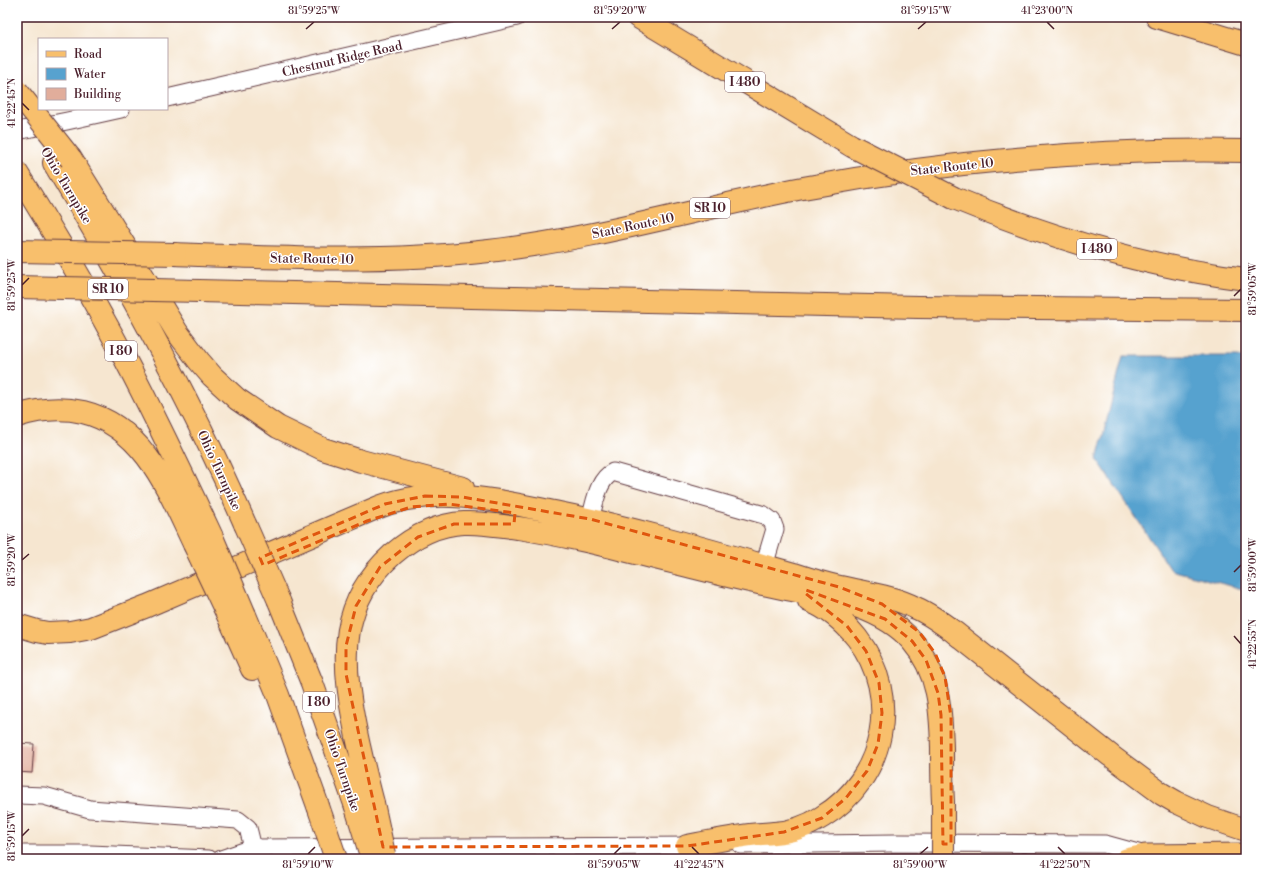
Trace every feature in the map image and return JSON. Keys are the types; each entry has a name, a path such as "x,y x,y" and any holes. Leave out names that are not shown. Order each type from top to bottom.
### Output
{"highway":[{"name":"I 480","path":"638,17 852,146 954,198 1017,223 1101,251 1176,268 1246,279"},
{"path":"1157,17 1246,44"},
{"path":"17,91 63,161 120,238 177,332 198,361 237,399 278,427 323,449 361,461 478,491 531,507"},
{"name":"Ohio Turnpike","path":"17,105 63,161 121,276 155,338 220,468 279,601 312,684 364,804 372,859"},
{"name":"State Route 10","path":"17,251 362,259 468,253 521,247 586,236 764,196 886,174 974,163 1059,156 1145,152 1246,151"},
{"name":"I 80","path":"17,173 64,249 125,359 180,469 203,541"},
{"name":"SR 10","path":"17,286 918,307 1246,310"},
{"path":"17,416 37,410 75,410 100,418 122,430 142,449 158,472 174,501 203,541 238,618 258,681 272,706 293,737 336,859"},
{"path":"17,625 48,633 65,633 91,628 141,609 385,504 400,500 425,496 476,498 590,519 766,576 819,596 863,609 885,619 912,641 926,660 935,681 938,693 941,715 951,859"},
{"path":"17,636 47,642 70,642 103,634 351,527 411,507 449,504 477,508 494,512 547,532"},
{"path":"385,859 364,804 347,680 346,646 352,618 366,585 380,567 398,550 418,537 442,526 465,523 477,523 547,532 766,576 839,587 886,597 916,607 954,632 1162,794 1203,815 1246,830"},
{"path":"687,846 752,835 794,830 822,818 839,805 854,790 867,771 878,744 881,733 881,694 873,666 860,642 843,623 824,608 766,576"},
{"path":"839,587 882,604 901,615 919,632 935,653 945,677 950,704 952,730 943,859"}],"main road":[{"path":"1139,858 1246,854"}],"street":[{"name":"Chestnut Ridge Road","path":"168,98 517,17"},
{"path":"17,131 116,110"},
{"path":"590,519 600,484 607,475 613,472 764,515 772,521 775,529 766,576"},
{"path":"17,795 44,796 90,809 238,820 248,828 253,848"},
{"path":"221,859 253,848 499,853 687,846 895,843 1105,844 1139,858"},
{"path":"17,854 90,854 148,858 209,859"}],"highlighted area":[{"path":"425,496 462,497 590,519 839,587 882,604 919,632 935,653 945,677 951,717 951,844 943,844 941,715 938,693 926,660 912,641 885,619 806,590 805,593 847,626 866,651 879,683 882,713 878,744 867,771 846,798 822,818 784,832 687,846 383,847 346,674 346,646 356,606 380,567 418,537 454,524 514,524 515,513 449,504 411,507 367,521 263,565 260,558 385,504"}],"water":[{"path":"1123,356 1238,356 1246,358 1246,590 1171,570 1097,459"}],"building":[{"path":"17,743 34,744 32,773 17,772"}]}
